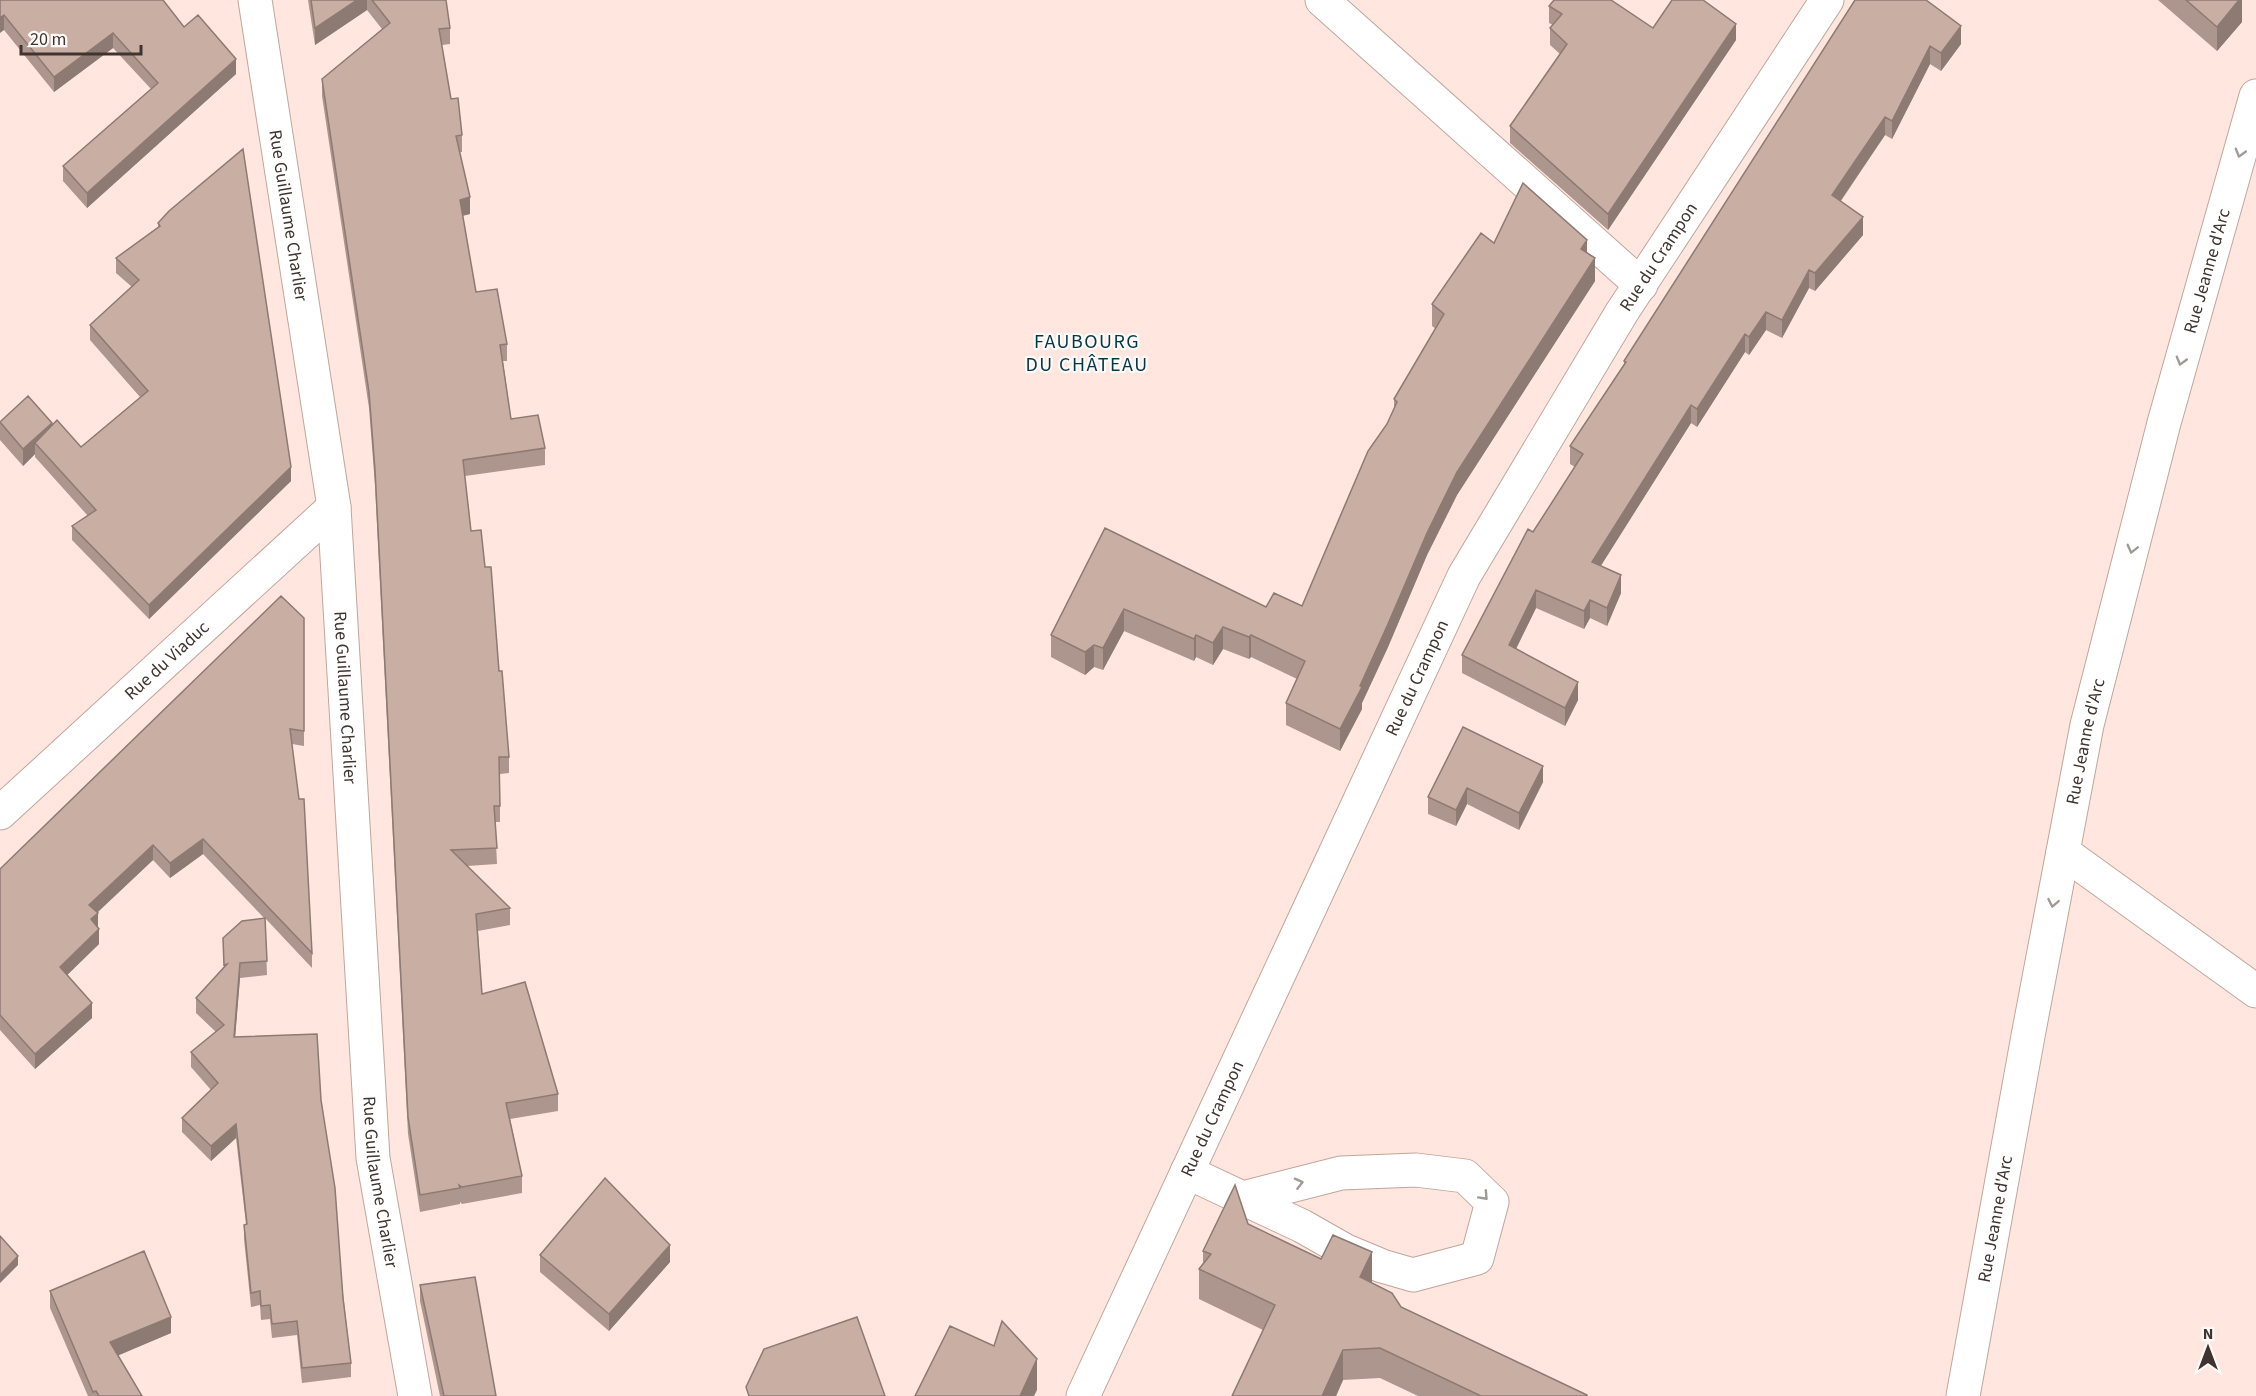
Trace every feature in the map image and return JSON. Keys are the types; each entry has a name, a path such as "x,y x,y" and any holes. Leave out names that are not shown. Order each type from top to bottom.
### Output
{"street":[{"name":"Rue Guillaume Charlier","path":"255,0 334,507 373,1158 415,1396"},
{"path":"1322,0 1641,285"},
{"name":"Rue du Crampon","path":"1083,1396 1464,576 1641,285 1827,0"},
{"name":"Rue Jeanne d'Arc","path":"1963,1396 2087,725 2161,435 2256,96"},
{"name":"Rue du Viaduc","path":"0,813 334,507"},
{"path":"2063,852 2256,991"},
{"path":"1187,1172 1302,1226 1346,1251 1382,1266 1413,1275 1477,1258 1492,1202 1465,1176 1416,1170 1341,1173 1243,1198"}],"building":[{"path":"0,0 163,0 184,27 198,15 236,59 87,193 63,166 158,83 113,33 54,77 4,15 0,18"},
{"path":"311,0 357,0 315,28"},
{"path":"372,0 446,0 450,28 439,29 451,99 458,98 462,135 456,136 470,197 460,200 476,292 497,289 507,344 500,345 511,419 538,415 545,448 463,460 471,531 481,530 485,567 491,567 499,671 502,671 509,757 499,757 500,806 494,806 497,848 451,850 510,908 476,914 482,994 525,982 558,1094 506,1103 522,1176 462,1187 459,1185 460,1188 420,1195 408,1117 375,470 369,392 322,79 390,23"},
{"path":"1554,0 1611,0 1653,28 1672,0 1703,0 1736,24 1608,214 1510,126 1567,44 1550,28 1562,14 1549,6"},
{"path":"1855,0 1926,0 1961,26 1941,53 1930,46 1892,121 1885,117 1832,195 1863,217 1815,273 1809,270 1782,320 1766,312 1749,337 1745,334 1697,409 1691,405 1592,562 1621,575 1607,608 1590,600 1584,611 1536,590 1509,645 1578,682 1565,708 1462,655 1528,529 1533,532 1583,454 1570,446 1626,362 1624,361"},
{"path":"2186,0 2239,0 2217,27"},
{"path":"243,149 291,467 149,605 72,526 96,510 35,443 57,420 81,447 148,391 90,325 139,280 116,258 160,226 158,223 169,211"},
{"path":"1523,183 1587,240 1581,249 1595,258 1457,472 1427,533 1360,686 1362,687 1340,729 1286,703 1305,661 1251,635 1249,637 1223,627 1213,643 1196,635 1194,639 1124,609 1103,648 1094,645 1085,652 1051,635 1105,528 1266,607 1274,593 1302,606 1368,451 1387,424 1397,402 1394,399 1444,314 1432,304 1481,233 1494,243"},
{"path":"28,396 52,423 23,449 0,422"},
{"path":"281,596 304,618 304,731 290,729 299,799 304,799 312,953 203,839 170,863 153,845 89,905 98,913 91,919 99,929 60,967 92,1003 35,1054 0,1015 0,869"},
{"path":"1463,727 1543,766 1519,813 1467,788 1456,810 1428,797"},
{"path":"265,918 267,961 240,963 234,1037 317,1034 321,1100 335,1188 343,1298 351,1363 302,1368 297,1321 272,1324 270,1305 261,1306 260,1291 251,1293 244,1225 247,1224 236,1124 211,1146 182,1118 218,1083 191,1052 224,1025 196,998 227,964 224,965 223,938 242,921"},
{"path":"605,1178 670,1245 609,1314 540,1255"},
{"path":"1235,1185 1248,1224 1321,1259 1333,1235 1372,1252 1360,1277 1392,1293 1401,1307 1587,1396 1481,1396 1380,1348 1343,1350 1322,1396 1232,1396 1275,1305 1199,1269 1211,1254 1203,1251"},
{"path":"0,1236 18,1256 0,1275"},
{"path":"144,1251 171,1317 110,1342 142,1396 99,1396 96,1391 93,1392 50,1291"},
{"path":"475,1277 496,1396 444,1396 420,1285"},
{"path":"857,1317 885,1396 749,1396 746,1387 764,1349"},
{"path":"1002,1321 1037,1359 1020,1396 915,1396 950,1326 994,1346"}],"district":[{"name":"FAUBOURG DU CHÂTEAU","path":"1087,352"}]}
